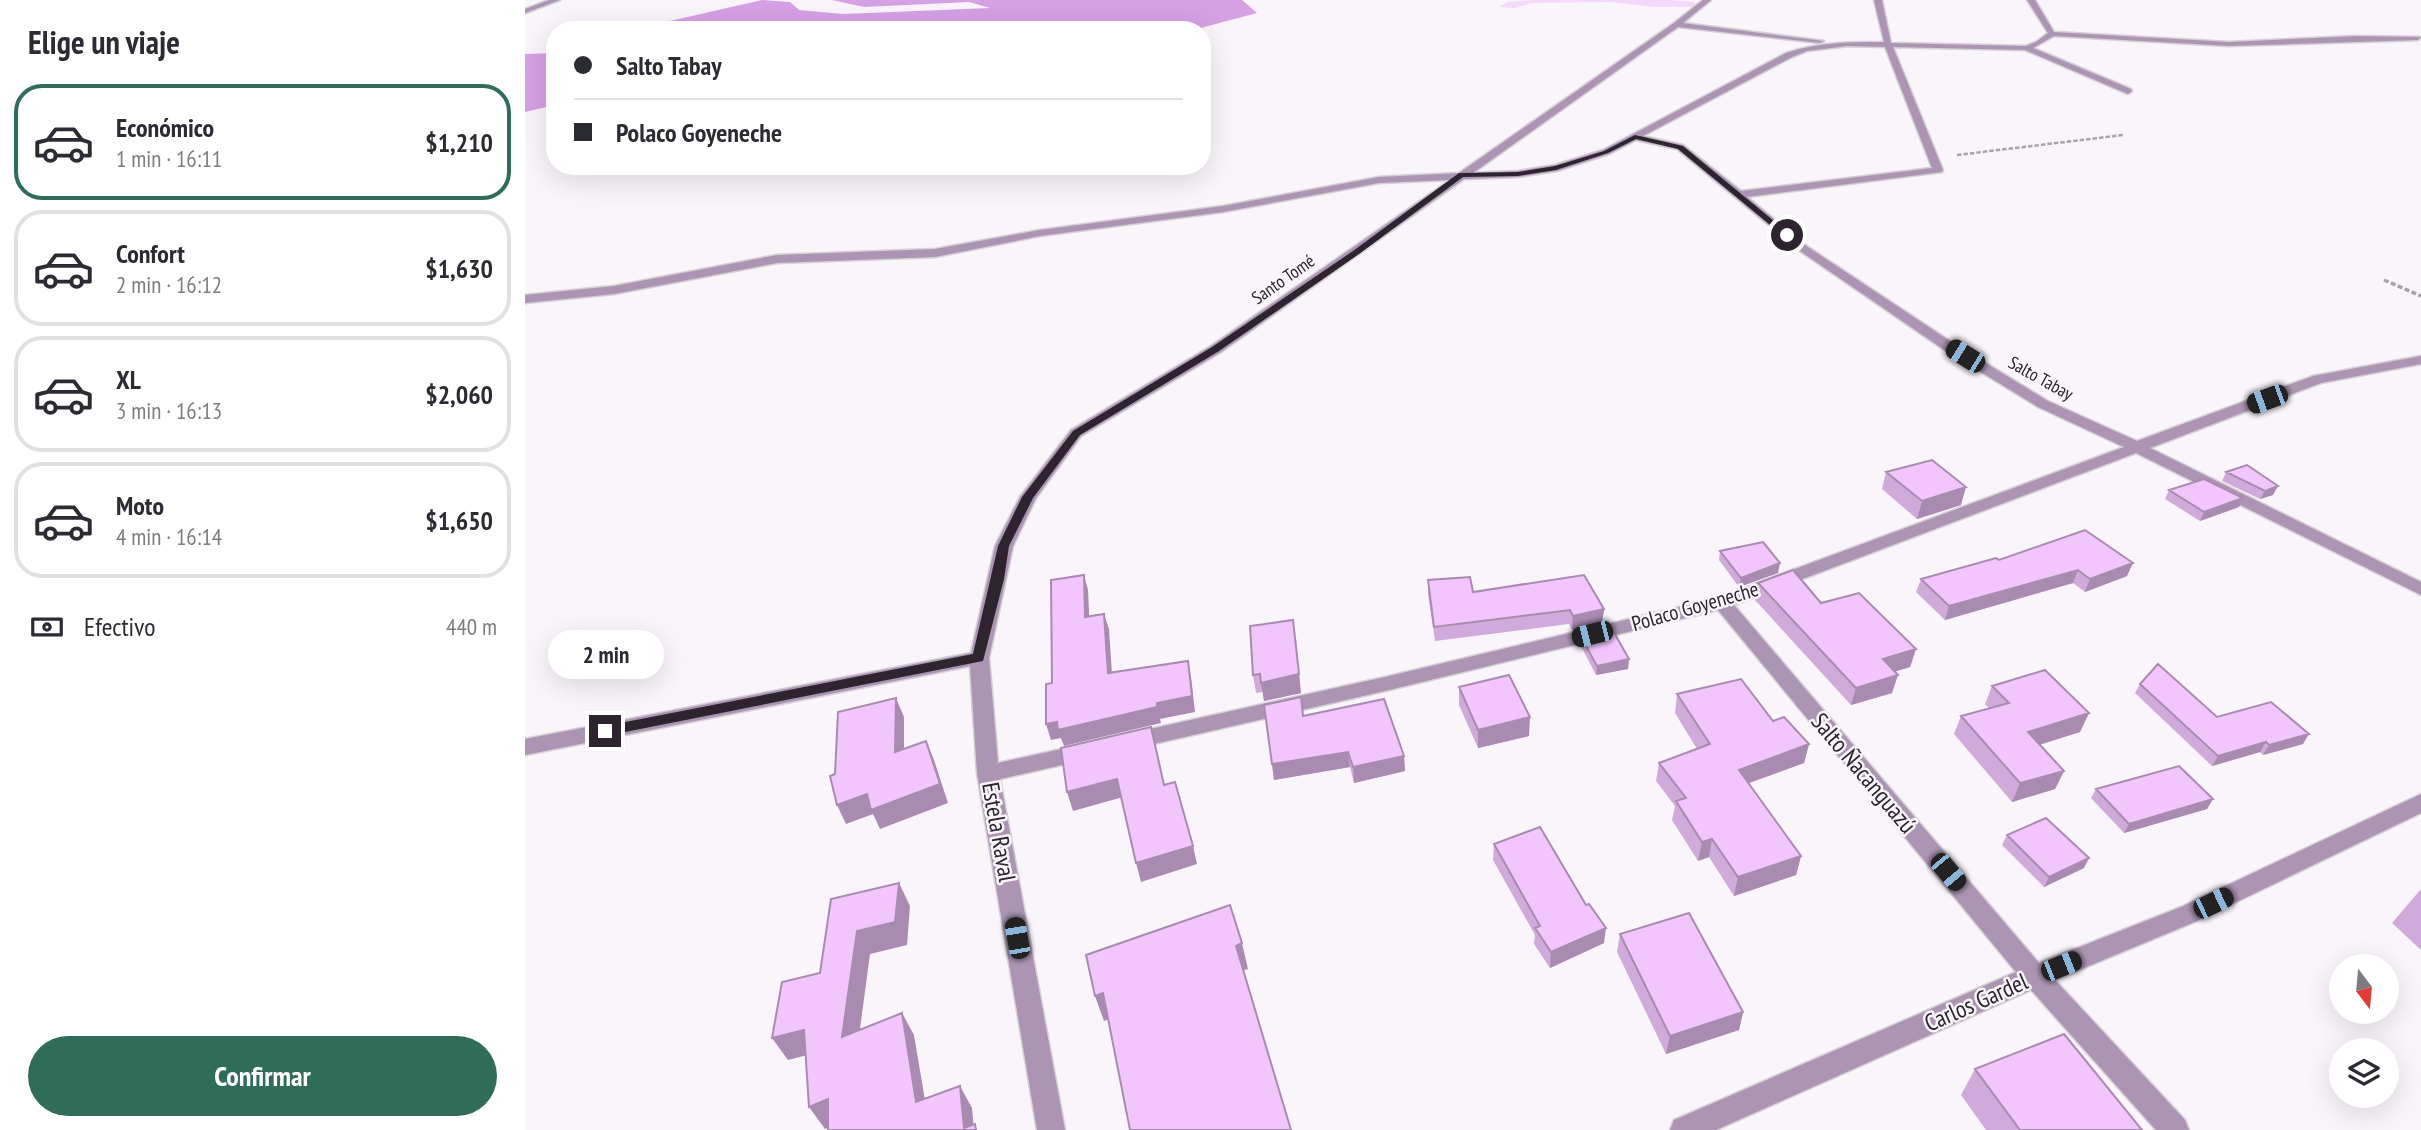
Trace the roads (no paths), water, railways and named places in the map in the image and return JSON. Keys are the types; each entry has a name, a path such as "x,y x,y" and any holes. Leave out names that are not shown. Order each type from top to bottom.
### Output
{"street":[{"path":"525,11 556,0"},
{"name":"Santo Tomé","path":"979,658 999,579 1004,546 1028,497 1076,433 1216,349 1677,25 1707,0"},
{"path":"1738,195 1938,170 1888,45 1878,0"},
{"path":"2031,0 2052,34"},
{"path":"1677,25 1848,44 2026,48 2039,44 2052,34 2229,44 2356,38 2420,39"},
{"path":"525,299 614,290 777,259 935,253 1040,233 1223,209 1379,180 1518,174 1556,168 1606,152 1789,55 1806,49 1848,44"},
{"path":"2026,48 2128,91"},
{"name":"Salto Tabay","path":"1635,137 1680,147 1804,248 1945,344 2043,404 2137,447 2421,589"},
{"name":"Polaco Goyeneche","path":"989,773 1385,684 1721,603 2319,379 2421,360"},
{"name":"Salto Ñacanguazú","path":"1721,603 2035,976 2175,1130"},
{"path":"525,747 979,658"},
{"name":"Estela Raval","path":"979,658 989,773 1051,1130"},
{"name":"Carlos Gardel","path":"1684,1130 2035,976 2189,914 2421,803"}]}
